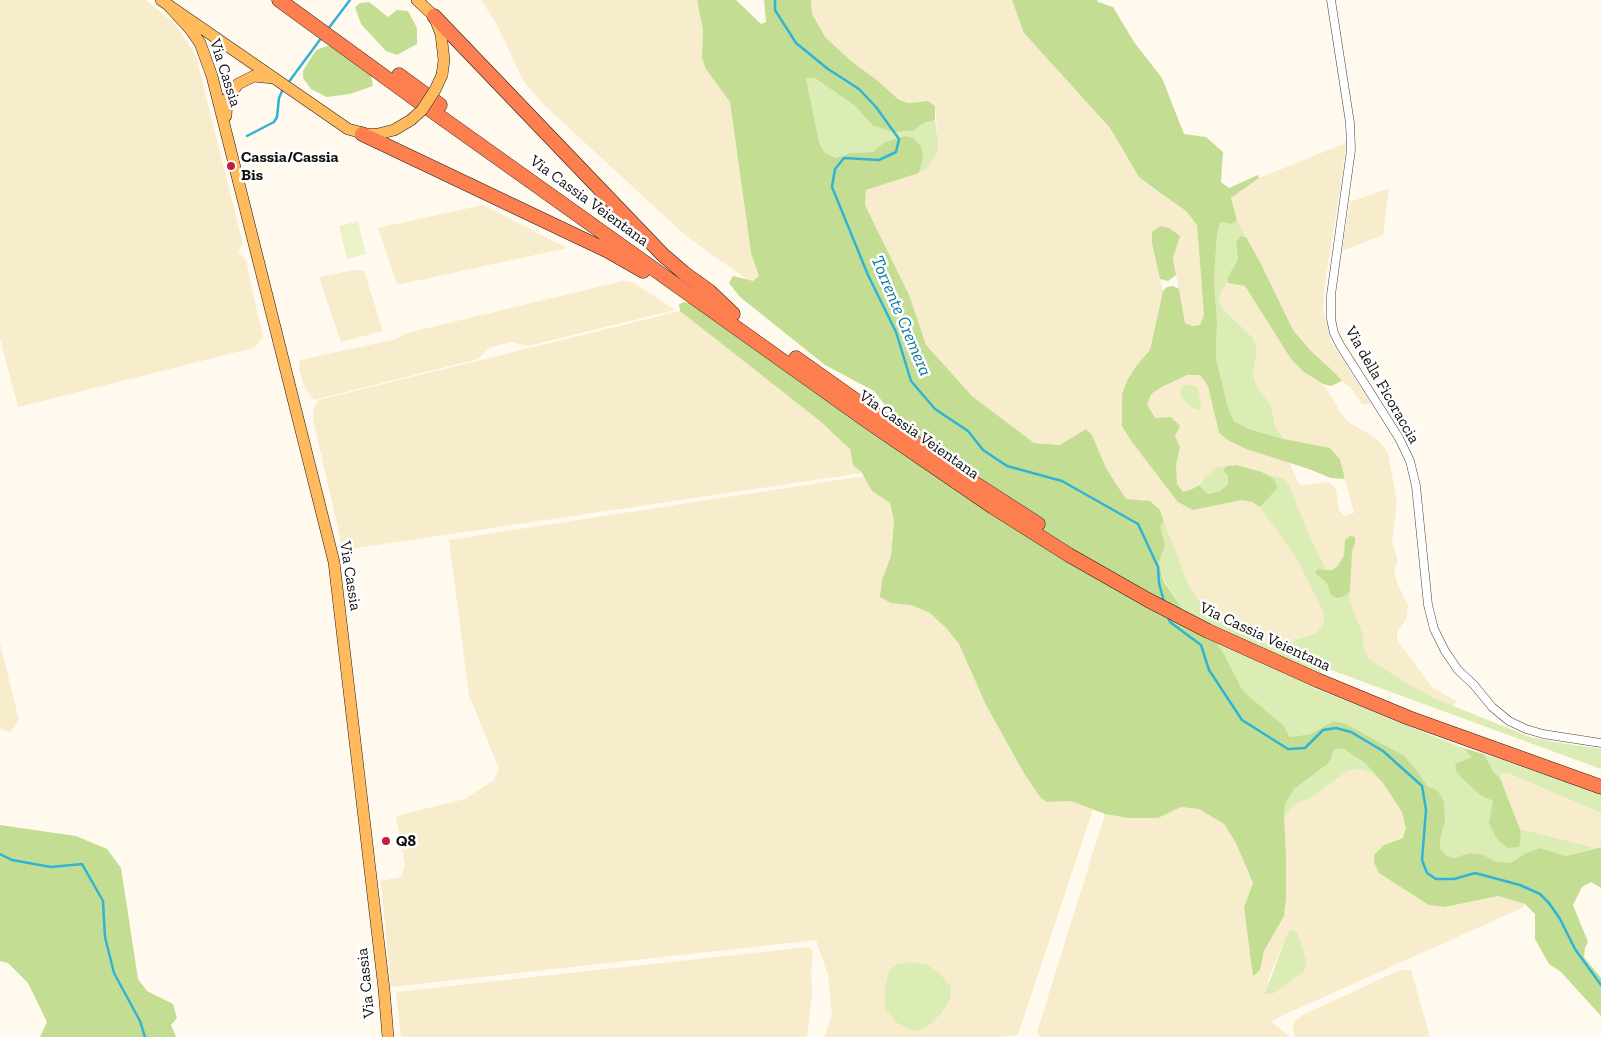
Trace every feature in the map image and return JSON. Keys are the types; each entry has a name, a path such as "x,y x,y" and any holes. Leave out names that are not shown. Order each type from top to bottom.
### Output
{"highway":[{"name":"Via Cassia Veientana","path":"279,0 324,26 424,93 733,314 993,507 1069,555 1148,600 1208,631 1318,676 1601,777"},
{"name":"Via Cassia Veientana","path":"295,0 324,26"},
{"path":"434,16 663,255 709,291 733,314"},
{"name":"Via Cassia Veientana","path":"338,36 418,101 696,299 873,418"},
{"path":"362,134 608,251 639,268 666,287 696,299"},
{"name":"Via Cassia Veientana","path":"1318,676 1408,718 1601,787"}],"main road":[{"name":"Via Cassia","path":"165,3 283,83 333,121 362,134 386,132 402,126 411,120 422,110 442,75 444,46 441,34 434,16 417,0"},
{"name":"Via Cassia","path":"165,3 191,30 200,43 212,76 334,562 388,1037"},
{"name":"Via Cassia","path":"226,131 226,99 238,84 254,76 283,83"}],"street":[{"name":"Via della Ficoraccia","path":"1331,0 1348,116 1351,150 1350,169 1331,295 1331,319 1340,345 1399,438 1410,461 1416,486 1428,605 1434,629 1442,646 1458,670 1474,685 1495,710 1509,721 1543,734 1601,743"}],"shaded area":[{"path":"0,0 146,0 176,25 196,56 243,244 238,251 246,261 263,338 253,348 18,407 0,338"},
{"path":"481,0 697,0 703,30 702,58 730,102 751,253 759,276 754,281 748,280 686,236 543,104 524,82 496,23"},
{"path":"811,0 1012,0 1024,33 1110,128 1139,177 1186,211 1197,225 1204,315 1200,325 1192,326 1185,323 1173,258 1180,236 1152,244 1163,291 1150,350 1137,365 1122,426 1193,510 1242,500 1252,502 1260,507 1297,559 1324,613 1323,626 1316,633 1287,643 1266,644 1210,617 1189,586 1160,510 1150,501 1126,499 1106,468 1092,435 1087,429 1060,445 1034,443 972,396 925,345 909,295 865,205 866,190 919,173 928,167 938,141 935,107 919,101 908,103 899,100 878,81 851,61 825,38 812,14"},
{"path":"1346,143 1325,283 1323,309 1331,342 1371,404 1362,404 1351,388 1311,351 1293,330 1237,220 1231,198 1259,178"},
{"path":"1389,188 1383,235 1342,251 1350,202"},
{"path":"483,205 567,248 397,285 378,228"},
{"path":"354,270 364,271 383,331 341,342 319,277"},
{"path":"623,281 634,283 675,310 528,346 511,342 489,348 478,359 314,400 304,386 299,369 300,360 397,339 407,333"},
{"path":"1228,283 1245,286 1291,359 1304,372 1323,384 1347,421 1377,439 1388,453 1397,502 1392,542 1398,561 1394,572 1408,605 1406,620 1397,632 1397,640 1432,687 1456,701 1454,706 1436,699 1405,682 1369,659 1365,654 1363,635 1349,599 1352,552 1355,543 1345,540 1344,555 1338,566 1333,570 1326,569 1308,533 1274,475 1236,465 1219,467 1192,489 1183,492 1176,483 1176,465 1180,448 1171,417 1155,418 1147,404 1151,394 1162,387 1187,375 1200,375 1208,386 1219,433 1229,441 1246,449 1289,462 1299,484 1330,483 1336,489 1339,510 1344,516 1354,513 1340,459 1330,448 1284,439 1275,426 1271,406 1256,384 1253,374 1257,349 1253,338 1224,310 1219,301 1221,291"},
{"path":"680,311 820,421 850,449 853,465 862,473 343,550 313,419 314,408 319,400"},
{"path":"864,476 872,491 890,503 894,521 891,556 882,580 891,603 911,605 930,613 959,644 986,705 1025,775 1040,797 1046,802 1071,801 1093,809 1018,1035 998,1037 824,1037 832,1015 828,975 816,940 391,987 381,881 401,877 405,864 396,816 465,799 494,780 499,769 469,695 449,540"},
{"path":"0,643 19,720 11,732 0,729"},
{"path":"1358,769 1370,772 1383,783 1402,812 1406,828 1403,838 1384,845 1429,905 1445,907 1498,896 1525,904 1522,908 1279,1017 1272,1022 1290,1037 1040,1037 1037,1032 1105,814 1128,818 1158,818 1181,807 1199,809 1224,824 1236,843 1253,883 1244,907 1262,962 1264,951 1284,916 1286,851 1284,816 1294,805 1312,797 1349,770","holes":["1291,930 1297,933 1307,962 1267,983 1287,934"]},
{"path":"1506,773 1601,813 1601,847 1595,848 1520,829 1500,779 1501,774"},
{"path":"808,947 813,950 812,995 807,1037 401,1037 396,992"},
{"path":"1400,970 1411,970 1430,1037 1295,1037 1294,1022 1303,1015"}],"green space":[{"path":"697,0 736,0 761,24 766,22 764,0 811,0 812,14 825,37 851,61 878,81 899,100 908,103 928,101 935,106 935,120 924,123 913,131 893,132 872,125 855,106 815,78 806,78 819,142 824,152 836,158 850,153 873,152 883,143 905,136 913,138 921,146 923,159 919,173 866,190 865,205 909,295 926,345 972,396 1034,443 1060,445 1086,429 1092,435 1106,468 1126,499 1150,501 1160,510 1164,522 1160,526 1165,545 1159,563 1164,582 1195,627 1216,642 1243,691 1284,726 1290,737 1311,734 1333,721 1344,723 1404,756 1427,786 1438,791 1444,802 1445,822 1440,839 1440,848 1446,855 1454,858 1469,853 1481,854 1495,861 1510,863 1526,853 1540,848 1566,856 1601,847 1601,888 1591,882 1582,887 1573,905 1588,942 1584,957 1601,978 1601,1016 1561,972 1549,964 1535,939 1535,914 1525,904 1498,896 1445,907 1429,905 1379,873 1374,862 1374,855 1384,845 1403,838 1406,828 1402,812 1383,783 1365,763 1342,748 1334,750 1329,763 1294,789 1285,805 1286,897 1284,916 1264,951 1260,970 1253,976 1244,907 1253,883 1236,843 1224,824 1199,809 1181,807 1158,818 1128,818 1105,814 1071,801 1046,802 1040,797 1025,775 986,705 959,644 947,629 930,613 911,605 891,603 880,597 882,580 891,556 894,521 890,503 872,491 862,473 853,465 850,449 820,421 680,311 679,304 684,302 698,305 875,426 889,410 874,391 825,365 740,297 729,283 733,276 753,281 759,276 751,253 730,102 706,69 702,58 703,30"},
{"path":"1012,0 1097,0 1113,7 1134,42 1162,78 1184,134 1206,137 1223,152 1221,182 1229,188 1258,175 1259,178 1231,198 1237,220 1232,224 1220,222 1217,237 1214,277 1217,321 1216,358 1228,407 1234,421 1249,429 1284,439 1330,448 1340,459 1345,479 1331,478 1246,449 1229,441 1219,433 1208,386 1200,375 1187,375 1162,387 1151,394 1147,404 1155,418 1171,417 1180,426 1175,436 1180,447 1176,465 1177,484 1183,492 1199,485 1208,494 1220,491 1228,484 1228,476 1223,470 1227,466 1236,465 1262,472 1274,479 1278,488 1260,507 1252,502 1242,500 1193,510 1178,502 1132,442 1122,426 1122,394 1128,379 1150,350 1163,291 1167,287 1173,286 1179,289 1185,323 1192,326 1200,325 1204,315 1197,225 1186,211 1139,177 1110,128 1024,33"},
{"path":"369,2 388,17 397,10 408,11 417,28 417,44 397,55 386,51 361,24 355,7 360,3"},
{"path":"333,44 371,75 373,86 350,94 327,97 311,89 303,78 303,71 316,50"},
{"path":"806,78 815,78 855,106 872,125 905,132 913,131 924,123 935,120 938,141 937,153 928,168 919,173 923,159 883,143 873,152 850,153 836,158 824,152 819,142"},
{"path":"1237,220 1246,237 1240,236 1236,242 1238,260 1227,279 1228,283 1221,291 1219,301 1224,310 1253,338 1257,349 1253,374 1256,384 1271,406 1275,426 1284,439 1249,429 1234,421 1228,407 1216,358 1217,321 1214,277 1217,237 1220,222 1232,224"},
{"path":"358,221 366,254 347,259 339,226"},
{"path":"1160,226 1169,228 1180,236 1173,258 1176,275 1168,281 1160,279 1152,244 1152,232"},
{"path":"1240,236 1246,237 1259,260 1293,330 1311,351 1342,381 1331,386 1323,384 1304,372 1291,359 1245,286 1228,283 1227,279 1238,260 1236,242"},
{"path":"1189,384 1198,388 1201,407 1199,410 1193,408 1182,398 1180,392 1183,386"},
{"path":"1227,466 1223,470 1228,476 1229,483 1220,491 1208,494 1199,485 1206,476 1218,467"},
{"path":"1262,472 1284,479 1289,485 1308,533 1326,569 1317,569 1315,573 1326,582 1331,595 1345,596 1350,591 1349,599 1363,635 1363,646 1369,659 1436,699 1530,737 1601,749 1601,769 1323,667 1314,688 1463,748 1472,757 1480,795 1493,801 1521,837 1520,829 1595,848 1566,856 1540,848 1526,853 1510,863 1495,861 1480,854 1469,853 1454,858 1446,855 1440,848 1440,839 1445,821 1418,772 1344,723 1333,721 1311,734 1290,737 1284,726 1243,691 1216,642 1195,628 1165,582 1159,563 1165,545 1159,526 1164,522 1189,586 1210,617 1266,644 1287,643 1316,633 1323,625 1324,613 1297,559 1260,507 1278,488 1274,479"},
{"path":"1350,536 1355,537 1355,543 1352,552 1350,591 1345,596 1337,598 1331,595 1326,582 1315,573 1317,569 1332,570 1338,566 1344,555 1345,540"},
{"path":"1342,748 1365,763 1383,783 1370,772 1358,769 1349,770 1312,797 1294,805 1284,816 1285,805 1294,789 1329,763 1334,750"},
{"path":"1463,748 1484,754 1493,771 1500,778 1520,829 1519,847 1508,848 1497,839 1489,823 1493,801 1480,795 1457,773 1455,764 1472,757"},
{"path":"1484,754 1601,794 1601,813 1507,773 1501,774 1500,778 1493,771"},
{"path":"0,825 76,836 107,849 121,868 138,979 147,991 173,1004 177,1018 171,1025 176,1037 40,1037 47,1022 28,983 8,963 0,961"},
{"path":"1291,930 1297,932 1307,962 1304,971 1274,993 1265,994 1287,934"},
{"path":"911,962 928,965 939,973 951,987 950,999 942,1012 932,1023 919,1031 910,1030 896,1022 885,1009 885,989 889,970 897,964"}],"waterway":[{"path":"328,29 350,0"},
{"name":"Torrente Cremera","path":"775,0 775,10 796,43 828,69 859,89 876,107 899,139 896,152 879,160 844,158 835,169 832,187 868,275 896,332 911,381 935,409 968,431 983,450 1007,466 1062,481 1138,524 1158,567 1159,583 1164,602"},
{"path":"288,83 322,37"},
{"path":"247,136 274,122 277,117 279,98 283,89"},
{"name":"Torrente Cremera","path":"1168,617 1170,622 1201,645 1209,670 1242,720 1288,749 1305,748 1323,730 1336,728 1351,732 1383,751 1422,786 1426,810 1422,860 1427,873 1436,879 1454,879 1475,873 1520,885 1540,894 1560,919 1575,949 1601,985"},
{"path":"0,854 12,860 51,867 82,864 103,901 105,937 114,973 140,1021 145,1037"}],"place":[{"name":"Cassia/Cassia Bis","path":"231,166"},
{"name":"Q8","path":"386,841"}]}
